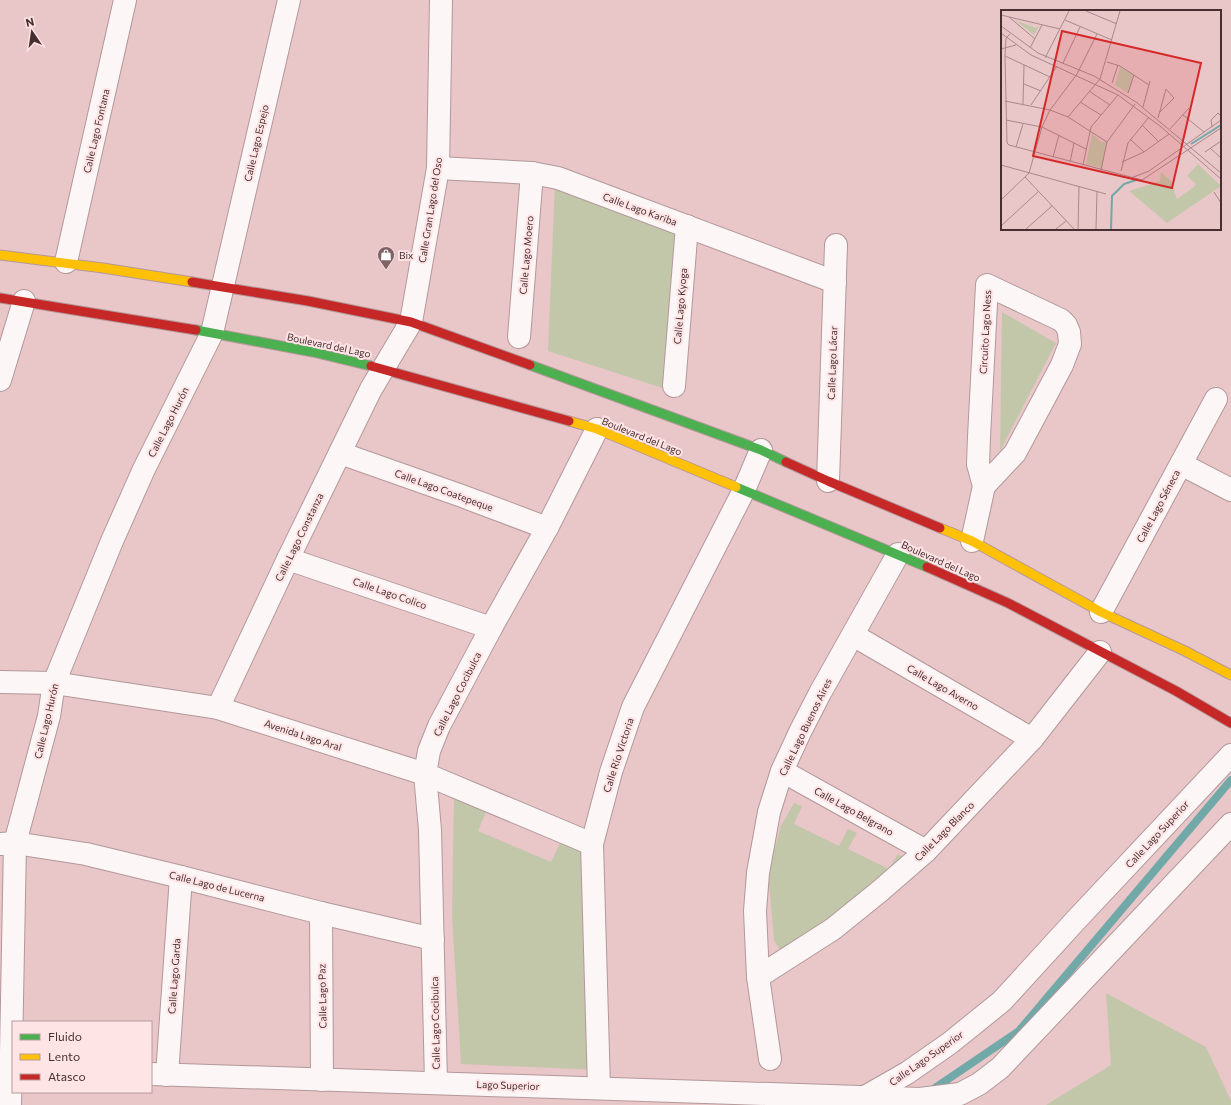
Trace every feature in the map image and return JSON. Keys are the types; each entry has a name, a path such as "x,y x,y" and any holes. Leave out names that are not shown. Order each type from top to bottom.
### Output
{"street":[{"name":"Calle Lago Fontana","path":"66,262 125,0"},
{"name":"Calle Lago Espejo","path":"212,332 289,0"},
{"name":"Calle Gran Lago del Oso","path":"411,322 438,168 441,0"},
{"name":"Calle Lago Kariba","path":"438,168 532,173 558,178 835,282"},
{"name":"Calle Lago Moero","path":"519,337 532,173"},
{"name":"Calle Lago Kyoga","path":"674,386 687,226"},
{"name":"Calle Lago Lácar","path":"828,481 836,245"},
{"path":"0,255 66,262 223,287 360,310 411,322 761,450 828,481 972,541 1101,612 1185,651 1231,675"},
{"name":"Circuito Lago Ness","path":"972,541 984,486 978,464 987,285 1061,320 1066,325 1069,332 1070,344 1062,365 1015,453 984,486"},
{"name":"Boulevard del Lago","path":"0,298 212,332 313,352 383,369 598,429 898,554 1008,603 1176,691 1231,723"},
{"path":"0,380 24,301"},
{"name":"Calle Lago Constanza","path":"218,708 288,559 371,389 411,322"},
{"name":"Calle Lago Hurón","path":"10,1105 8,1068 8,843 49,716 54,683 112,541 144,469 212,332"},
{"name":"Calle Lago Séneca","path":"1101,612 1216,399"},
{"name":"Calle Lago Cocibulca","path":"436,1083 430,830 425,774 430,751 439,726 548,528 598,429"},
{"name":"Calle Río Victoria","path":"599,1088 592,844 611,772 633,707 744,490 761,450"},
{"name":"Calle Lago Coatepeque","path":"340,453 548,528"},
{"path":"1181,464 1231,490"},
{"name":"Calle Lago Buenos Aires","path":"770,1059 758,977 755,911 758,873 769,812 782,770 820,693 898,554"},
{"name":"Calle Lago Colico","path":"288,559 492,628"},
{"name":"Calle Lago Averno","path":"853,635 1032,739"},
{"name":"Calle Lago Blanco","path":"758,977 833,929 880,892 926,851 1032,739 1100,652"},
{"name":"Avenida Lago Aral","path":"0,682 54,683 218,708 425,774 592,844"},
{"name":"Calle Lago Superior","path":"865,1098 908,1073 950,1044 1002,1001 1231,755"},
{"name":"Calle Lago Belgrano","path":"782,770 926,851"},
{"name":"Calle Lago Superior","path":"865,1098 920,1099 937,1097 960,1094 979,1084 1000,1068 1231,824"},
{"name":"Calle Lago de Lucerna","path":"8,843 86,854 181,876 321,913 433,940"},
{"name":"Calle Lago Garda","path":"159,1074 181,876"},
{"name":"Calle Lago Paz","path":"321,913 322,1080"},
{"name":"Lago Superior","path":"159,1074 865,1098"}],"green space":[{"path":"555,183 680,228 678,393 548,351"},
{"path":"1002,312 1056,343 1000,451"},
{"path":"454,796 488,807 478,831 551,862 562,839 585,852 598,1070 461,1064 452,916"},
{"path":"794,803 802,806 794,824 839,846 848,829 857,833 848,849 889,869 898,854 905,859 874,891 780,950 774,940 768,872 781,826"},
{"path":"1106,993 1206,1047 1231,1101 1231,1105 1046,1105 1111,1065"}],"waterway":[{"path":"929,1092 1019,1031 1231,780"}],"traffic: fast":[{"path":"196,330 313,352 371,366"},
{"path":"530,365 761,450 786,462"},
{"path":"736,487 927,567"}],"traffic: slow":[{"path":"0,255 103,268 192,282"},
{"path":"569,421 597,429 736,487"},
{"path":"940,528 972,541 1101,612 1185,651 1231,675"}],"traffic: jam":[{"path":"192,282 308,301 411,322 530,365"},
{"path":"0,298 196,330"},
{"path":"371,366 569,421"},
{"path":"786,462 940,528"},
{"path":"927,567 1008,603 1176,691 1231,723"}],"place":[{"name":"Bix","path":"386,270"}]}
